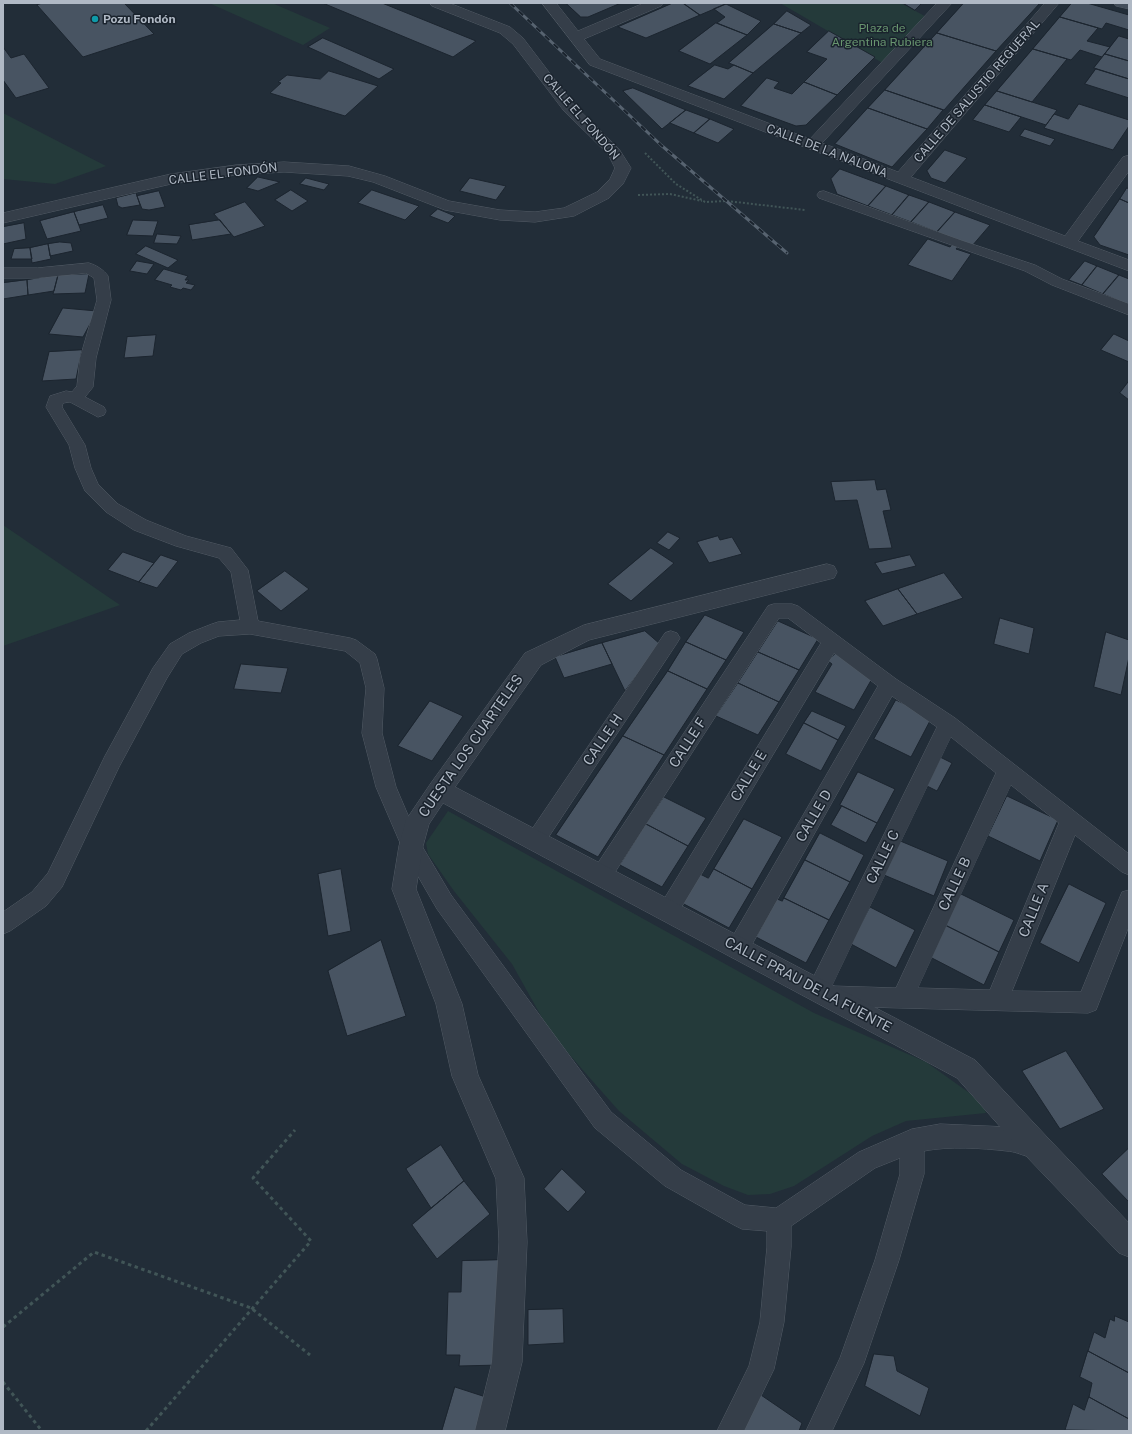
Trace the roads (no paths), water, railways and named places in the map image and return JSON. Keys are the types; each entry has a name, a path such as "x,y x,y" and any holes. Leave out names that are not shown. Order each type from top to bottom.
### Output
{"street":[{"name":"CALLE EL FONDÓN","path":"3,218 171,179 236,170 284,167 349,171 379,179 445,204 500,215 535,217 568,212 603,195 617,181 623,168 614,152 569,108 518,41 505,30 437,3"},
{"name":"CALLE DE LA NALONA","path":"549,3 595,62 1068,244 1129,266"},
{"path":"576,37 656,3"},
{"path":"812,145 945,3"},
{"name":"CALLE DE SALUSTIO REGUERAL","path":"901,179 1052,3"},
{"path":"1121,3 1129,5"},
{"path":"1068,244 1129,160"},
{"name":"CUESTA LOS CUARTELES","path":"490,1431 507,1362 513,1242 510,1178 465,1076 450,1004 404,888 411,846 418,820 533,659 584,633 826,572"},
{"name":"CALLE PRAU DE LA FUENTE","path":"439,790 966,1069 1036,1147 1129,1243"}],"lane":[{"path":"824,195 1030,268 1057,282 1129,310"},
{"path":"3,273 89,268 100,276 104,300 88,358 85,387 75,398"},
{"path":"98,411 75,398 66,396 56,400 54,407 77,446 83,468 91,487 112,508 140,525 182,541 225,553 239,570 250,627"},
{"name":"CALLE F","path":"601,876 774,611 792,611 831,642"},
{"path":"3,924 39,899 55,880 127,735 160,673 176,649 195,638 218,629 250,627 350,645 368,659 375,688 372,732 386,787 411,846 444,902 603,1120 673,1178 742,1217 779,1220 867,1160 912,1141 940,1136 1008,1139 1036,1147"},
{"name":"CALLE H","path":"535,841 671,638"},
{"path":"831,642 948,724 1129,866"},
{"name":"CALLE E","path":"668,911 831,642"},
{"name":"CALLE D","path":"738,948 889,684"},
{"name":"CALLE C","path":"823,993 948,724"},
{"name":"CALLE B","path":"903,997 1007,771"},
{"name":"CALLE A","path":"997,1000 1071,819"},
{"path":"823,993 1088,1003 1129,899"},
{"path":"819,1431 851,1363 887,1260 912,1174 912,1141"},
{"path":"730,1431 761,1369 772,1322 779,1247 779,1220"}],"railway":[{"path":"510,3 661,145 787,253"}],"place":[{"name":"Pozu Fondón","path":"95,19"}],"park label":[{"name":"Plaza de Argentina Rubiera","path":"882,35"}]}
